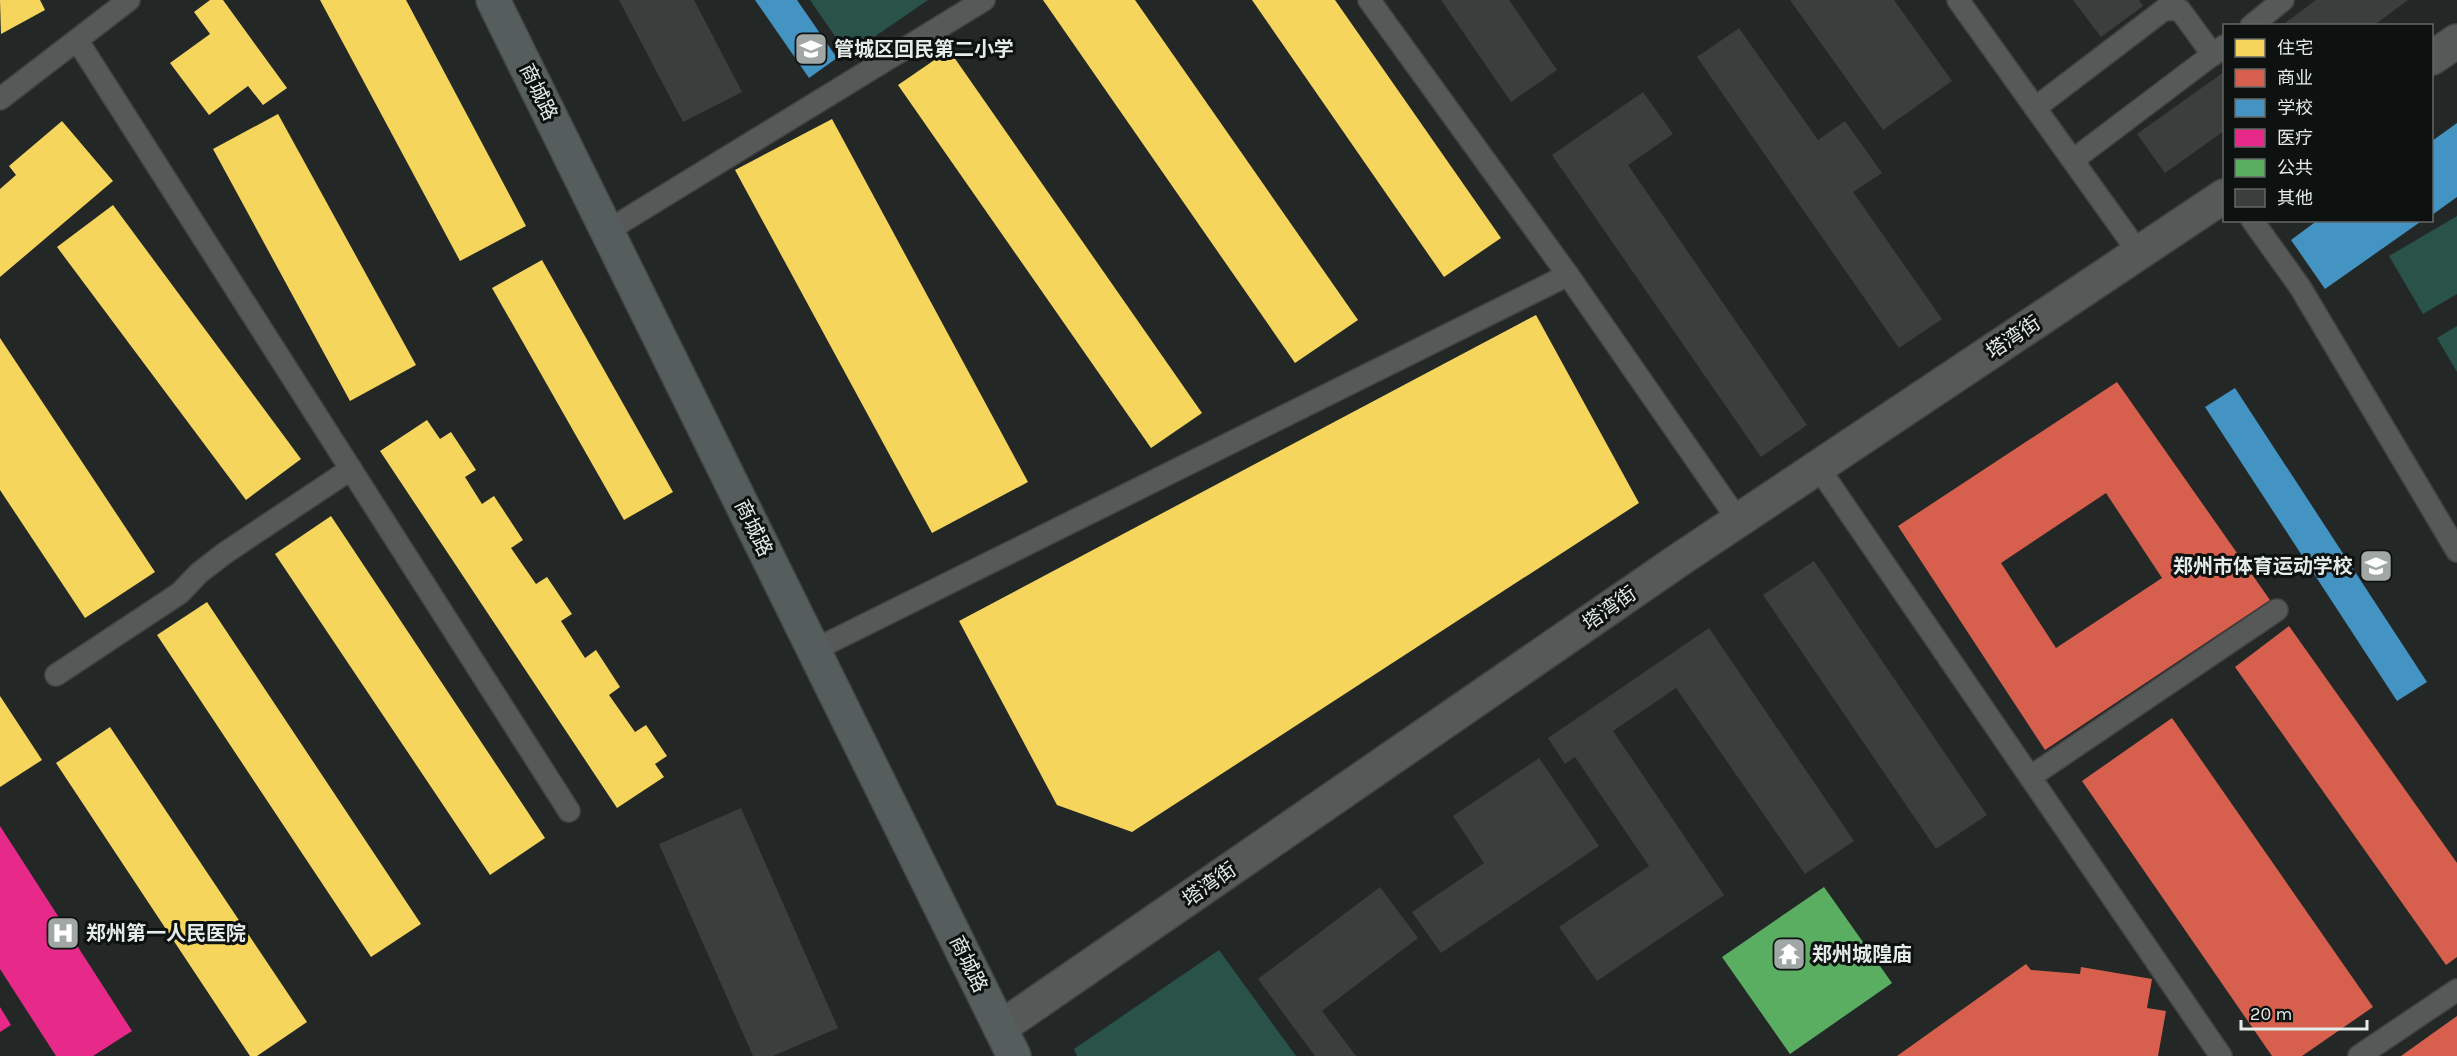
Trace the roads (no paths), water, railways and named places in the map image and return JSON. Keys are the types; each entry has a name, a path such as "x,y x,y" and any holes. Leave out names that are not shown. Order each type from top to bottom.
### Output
{"street":[{"name":"商城路","path":"493,0 1007,1042"},
{"path":"2433,57 2457,41"},
{"name":"塔湾街","path":"1007,1042 1738,520 2223,197"}],"lane":[{"path":"0,99 129,0"},
{"path":"607,231 984,0"},
{"path":"1369,0 1568,275 1738,520"},
{"path":"1958,0 2139,253"},
{"path":"2253,24 2283,0"},
{"path":"2036,108 2165,9 2180,10 2219,50 2073,160"},
{"path":"77,40 569,811"},
{"path":"2253,222 2300,287 2457,551"},
{"path":"814,651 1568,275"},
{"path":"1818,467 2221,1056"},
{"path":"56,675 180,593 199,573 225,553 351,469"},
{"path":"2030,777 2277,610"},
{"path":"2359,1056 2457,990"}],"place":[{"name":"管城区回民第二小学","path":"811,49"},
{"name":"郑州市体育运动学校","path":"2376,566"},
{"name":"郑州第一人民医院","path":"63,933"},
{"name":"郑州城隍庙","path":"1789,954"}]}
